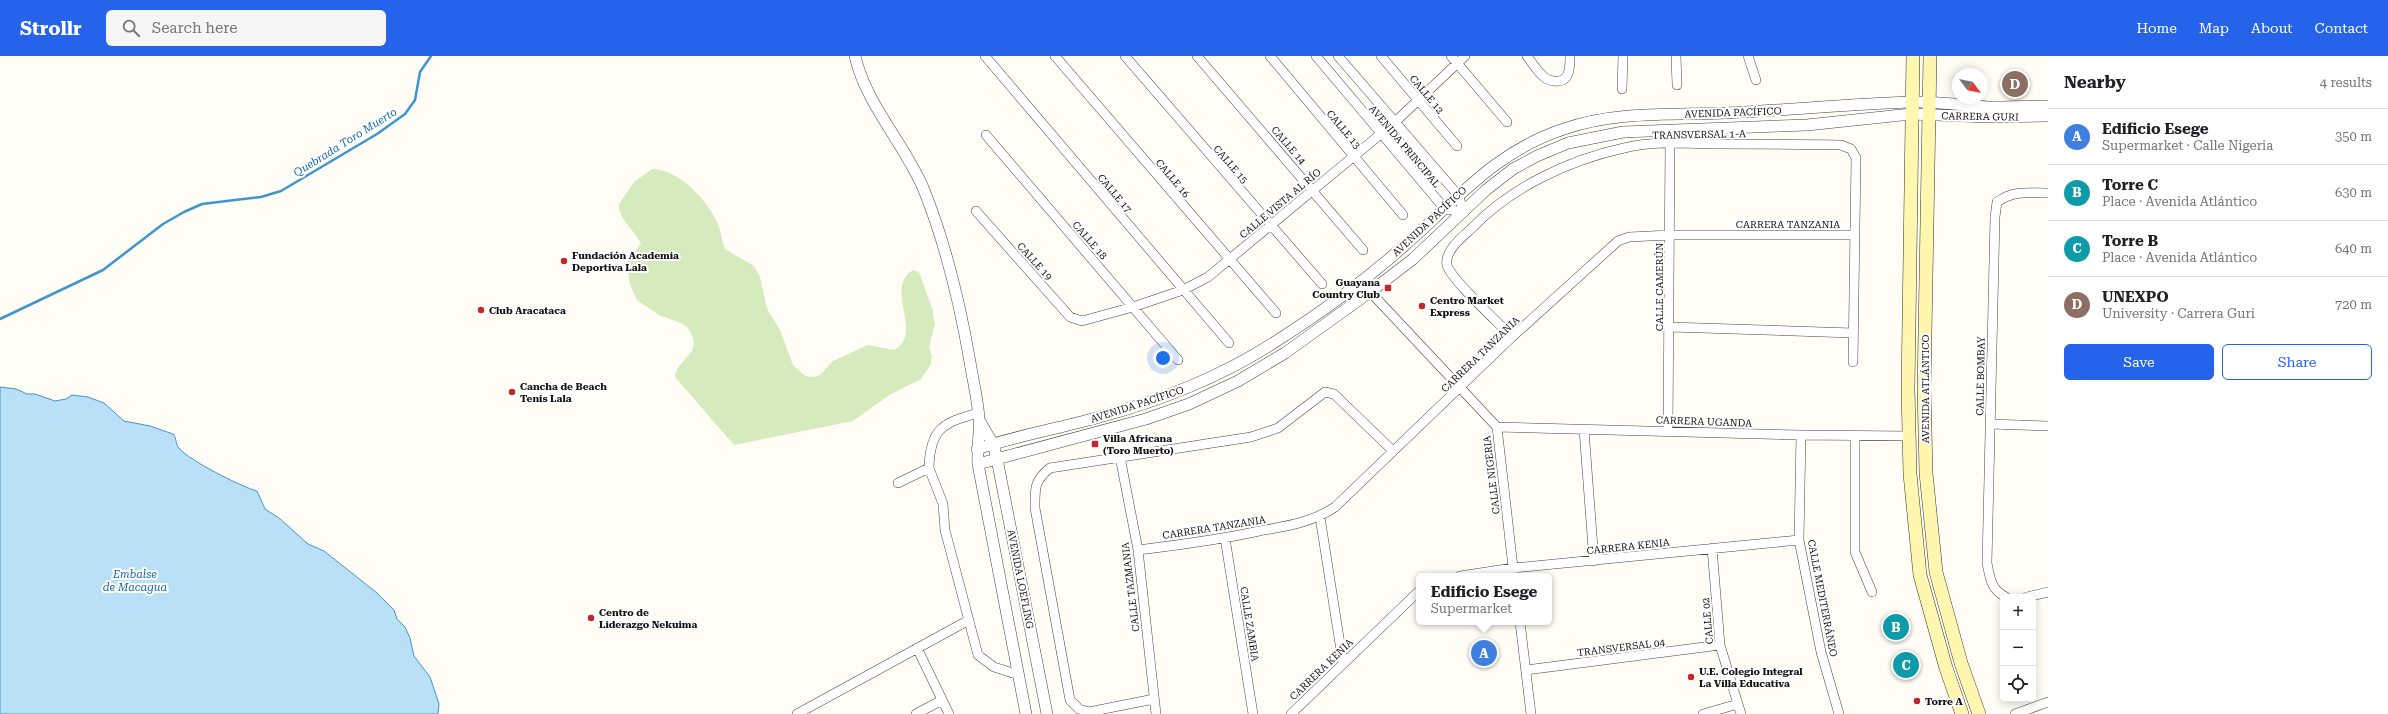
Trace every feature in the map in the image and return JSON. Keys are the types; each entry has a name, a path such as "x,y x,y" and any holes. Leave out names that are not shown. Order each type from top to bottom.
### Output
{"main road":[{"name":"AVENIDA ATLÁNTICO","path":"1913,56 1911,108 1908,389 1910,474 1920,576 1946,668 1962,714"},
{"name":"AVENIDA ATLÁNTICO","path":"1930,56 1924,388 1926,473 1936,572 1961,663 1979,714"}],"street":[{"path":"855,56 868,92 907,156 928,201 956,293 979,416 958,418 942,426 929,447 929,468 943,504 945,530 978,655 994,667 1018,675"},
{"name":"CALLE 17","path":"985,56 1229,343"},
{"name":"CALLE 16","path":"1055,56 1276,313"},
{"name":"CALLE 15","path":"1125,56 1322,284"},
{"name":"CALLE 14","path":"1197,56 1313,189 1363,250"},
{"name":"CALLE 13","path":"1270,56 1403,215"},
{"name":"AVENIDA PRINCIPAL","path":"1316,56 1380,134 1445,209"},
{"name":"AVENIDA PRINCIPAL","path":"1338,56 1394,123 1458,195 1464,212"},
{"name":"CALLE 12","path":"1381,56 1457,146"},
{"path":"1451,56 1507,122"},
{"name":"CALLE VISTA AL RÍO","path":"1082,321 1133,307 1183,290 1208,277 1394,123 1465,56"},
{"path":"1527,56 1543,77 1550,81 1560,82 1567,78 1570,71 1570,56"},
{"path":"1622,89 1623,56"},
{"path":"1676,56 1677,85"},
{"path":"1748,56 1756,80"},
{"name":"CARRERA GURI","path":"1911,108 2048,106"},
{"name":"AVENIDA PACÍFICO","path":"977,449 1094,418 1183,390 1231,368 1278,341 1360,281 1403,247 1445,209 1476,178 1504,156 1530,142 1563,129 1591,121 1622,116 1911,108"},
{"name":"AVENIDA PACÍFICO","path":"978,464 1126,425 1189,404 1238,381 1285,353 1413,259 1486,190 1513,169 1537,156 1568,143 1623,132 1807,125 1911,108"},
{"name":"CARRERA GURI","path":"1928,108 1989,117 2048,116"},
{"path":"1764,111 1769,126"},
{"name":"CALLE 18","path":"986,135 1178,360"},
{"name":"TRANSVERSAL 1-A","path":"1512,337 1455,278 1447,265 1452,247 1485,214 1536,180 1579,162 1624,147 1670,143 1842,145 1851,150 1856,158 1854,235"},
{"name":"CALLE CAMERÚN","path":"1668,430 1670,327 1670,143"},
{"name":"CALLE BOMBAY","path":"2000,594 1991,584 1987,563 1995,217 1997,202 2006,196 2017,192 2048,194"},
{"path":"1445,209 1464,212"},
{"name":"CALLE 19","path":"976,211 1070,317 1082,321"},
{"name":"CARRERA TANZANIA","path":"1138,550 1224,538 1306,522 1320,517 1334,507 1461,388 1512,337 1618,241 1629,237 1670,234 1854,235"},
{"path":"1853,362 1854,235"},
{"name":"CALLE NIGERIA","path":"1360,281 1497,427 1514,572"},
{"path":"1670,327 1853,333"},
{"path":"1154,699 1089,712 1078,709 1070,700 1036,508 1035,490 1039,477 1050,468 1251,438 1278,428 1325,392 1334,394 1393,451"},
{"name":"AVENIDA LOEFLING","path":"979,416 993,444 997,459 1047,714"},
{"name":"AVENIDA LOEFLING","path":"979,416 977,449 978,464 1026,714"},
{"path":"1990,424 2048,426"},
{"name":"CARRERA UGANDA","path":"1497,427 1584,430 1668,430 1801,435 1910,436"},
{"path":"1584,430 1594,561"},
{"name":"CALLE MEDITERRÁNEO","path":"1801,435 1800,540 1821,652 1839,714"},
{"path":"1855,436 1855,552 1872,592"},
{"name":"CALLE TAZMANIA","path":"1120,457 1138,550 1156,714"},
{"path":"898,483 929,468"},
{"path":"1320,517 1343,663"},
{"name":"CALLE ZAMBIA","path":"1224,538 1253,714"},
{"name":"CARRERA KENIA","path":"1500,573 1594,561 1800,540"},
{"name":"CALLE 02","path":"1712,548 1720,645 1742,714"},
{"path":"2036,595 2048,592"},
{"name":"CARRERA KENIA","path":"1291,714 1416,594"},
{"path":"797,714 969,620"},
{"path":"1520,625 1531,714"},
{"name":"TRANSVERSAL 04","path":"1526,670 1720,645"},
{"path":"917,648 949,714"},
{"path":"916,714 942,700"},
{"path":"2015,714 2048,702"},
{"path":"1703,714 1738,704"}],"green space":[{"path":"652,169 672,174 691,187 712,213 718,225 725,249 754,266 760,277 767,309 780,330 793,365 805,376 814,377 820,375 833,361 868,345 894,350 902,342 906,333 906,322 902,299 902,288 905,278 913,270 919,272 932,308 935,324 929,347 932,356 931,364 921,379 891,394 853,421 734,445 675,377 677,369 692,351 694,343 688,328 681,323 659,315 637,300 631,287 627,270 628,261 641,244 624,221 619,204 634,182"}],"water":[{"name":"Embalse de Macagua","path":"0,387 16,389 27,394 35,394 55,401 66,399 72,395 88,397 104,403 124,421 150,426 173,434 177,445 184,453 228,479 257,491 265,509 279,518 308,544 324,551 377,593 394,610 397,619 405,627 410,638 414,656 430,677 439,704 438,714 0,714"}],"waterway":[{"name":"Quebrada Toro Muerto","path":"0,319 103,270 163,224 184,212 202,204 261,197 281,191 377,134 405,114 415,100 420,72 431,56"}],"place":[{"name":"UNEXPO","path":"2015,84"},
{"name":"Fundación Academia Deportiva Lala","path":"564,261"},
{"name":"Guayana Country Club","path":"1388,288"},
{"name":"Centro Market Express","path":"1422,306"},
{"name":"Club Aracataca","path":"481,310"},
{"name":"Cancha de Beach Tenis Lala","path":"512,392"},
{"name":"Villa Africana (Toro Muerto)","path":"1095,444"},
{"name":"Centro de Liderazgo Nekuima","path":"591,618"},
{"name":"Torre C","path":"1896,627"},
{"name":"Edificio Esege","path":"1484,653"},
{"name":"Torre B","path":"1906,665"},
{"name":"U.E. Colegio Integral La Villa Educativa","path":"1691,677"},
{"name":"Torre A","path":"1917,701"}]}
